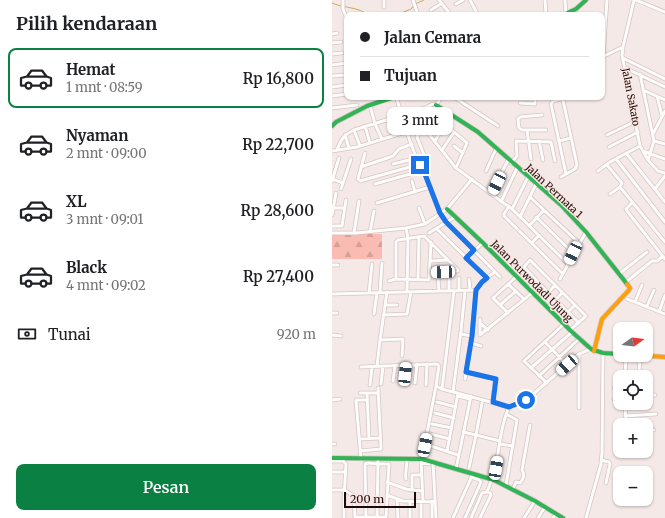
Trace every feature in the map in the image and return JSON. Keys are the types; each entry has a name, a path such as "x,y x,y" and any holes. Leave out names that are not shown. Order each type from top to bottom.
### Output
{"street":[{"path":"343,0 342,4 344,12"},
{"path":"384,0 384,7"},
{"path":"456,4 463,0"},
{"path":"470,0 476,12"},
{"path":"545,0 546,12"},
{"path":"564,0 566,12"},
{"path":"570,12 586,0"},
{"path":"605,23 607,0"},
{"path":"635,0 665,12"},
{"name":"Jalan Sakato","path":"635,0 623,47 623,58 640,146"},
{"path":"414,1 417,12"},
{"path":"432,10 441,2 449,12"},
{"path":"332,34 337,33"},
{"path":"332,43 341,42"},
{"path":"605,56 623,47"},
{"path":"332,54 342,53"},
{"path":"623,58 665,79"},
{"path":"332,65 344,63"},
{"path":"625,68 665,86"},
{"path":"640,74 654,141 648,160"},
{"path":"332,76 344,75"},
{"path":"332,87 344,85"},
{"path":"643,89 665,100"},
{"path":"332,96 344,94"},
{"path":"657,96 662,116"},
{"path":"333,124 377,100"},
{"path":"396,100 417,158 423,169 440,213 446,222 500,277"},
{"path":"365,153 358,179 360,181 420,165 426,161 417,137 430,116 434,105 438,100"},
{"path":"459,100 498,126"},
{"path":"520,102 535,104 535,100"},
{"path":"558,100 553,101 551,104 566,174"},
{"path":"562,100 577,166 562,177"},
{"path":"332,108 357,105"},
{"path":"370,105 375,124 382,139"},
{"path":"337,150 341,139 354,130 434,105"},
{"name":"Jalan Permata 1","path":"434,105 478,132 496,150 561,205 586,232 626,282"},
{"path":"332,151 360,146 414,129 425,108"},
{"path":"652,134 665,111"},
{"path":"542,115 519,117 519,128 527,130 546,130"},
{"path":"430,116 454,132 467,143 456,168"},
{"path":"388,119 394,135"},
{"path":"435,119 428,131 456,168 510,208 568,264"},
{"path":"607,135 636,121"},
{"path":"435,141 444,125"},
{"path":"365,126 370,143"},
{"path":"354,130 360,146"},
{"path":"527,130 531,159"},
{"path":"442,150 454,132"},
{"path":"609,147 638,132"},
{"path":"345,135 349,148"},
{"path":"559,141 571,138"},
{"path":"491,194 510,162 517,156 516,141 551,142 555,162"},
{"path":"539,141 543,160"},
{"path":"654,141 664,142"},
{"path":"361,167 388,159 395,155 399,149 412,144"},
{"path":"454,146 463,153"},
{"path":"598,171 640,146 648,160 658,171 665,173"},
{"path":"486,171 496,150"},
{"path":"643,151 665,159"},
{"path":"626,153 665,200"},
{"path":"339,158 332,180 343,183"},
{"path":"393,164 417,158"},
{"path":"616,159 665,222"},
{"path":"342,189 351,160"},
{"path":"606,165 622,183 620,187 610,194"},
{"path":"408,168 415,192"},
{"path":"501,202 517,168"},
{"path":"375,184 410,174"},
{"path":"655,189 665,176"},
{"path":"528,177 504,216 563,274"},
{"path":"332,233 370,232 406,228 425,224 447,209 472,179"},
{"path":"520,217 536,184"},
{"path":"377,203 430,187"},
{"path":"620,187 665,242"},
{"path":"332,215 336,193"},
{"path":"530,197 579,243"},
{"path":"332,226 342,226 346,200"},
{"path":"354,233 359,201"},
{"path":"437,387 458,395 493,402 509,407 526,400 579,354 593,350 602,319 630,289 626,282 652,261 657,261 664,257 627,211 626,208 632,203"},
{"path":"333,208 345,208"},
{"path":"419,208 425,224"},
{"name":"Jalan Purwodadi Ujung","path":"447,209 579,338 593,350 613,354"},
{"path":"529,226 544,210"},
{"path":"370,232 374,211"},
{"path":"429,233 455,217"},
{"path":"536,218 573,253"},
{"path":"383,316 407,314 409,292 407,279 408,238 406,228"},
{"path":"436,229 487,278"},
{"path":"560,278 586,232"},
{"path":"532,242 539,235"},
{"path":"396,279 396,242 398,240 424,236 458,271 430,272"},
{"path":"418,279 419,237"},
{"path":"389,281 396,279 429,280 431,242"},
{"path":"466,258 483,243"},
{"path":"619,274 647,252"},
{"path":"430,261 448,260"},
{"path":"531,368 587,316 530,260 524,268 548,293"},
{"path":"374,314 379,292 382,263"},
{"path":"369,293 372,264"},
{"path":"332,265 338,265"},
{"path":"465,379 472,336 476,290 482,282 495,272"},
{"path":"508,313 493,298 516,277"},
{"path":"438,278 439,291"},
{"path":"459,278 459,291"},
{"path":"449,279 449,291"},
{"path":"469,279 470,290"},
{"path":"488,330 480,321 480,336 488,330 524,299 536,281"},
{"path":"508,284 524,299"},
{"path":"542,301 555,285"},
{"path":"636,302 642,285"},
{"path":"332,294 476,290"},
{"path":"648,306 654,290"},
{"path":"442,389 454,291"},
{"path":"453,392 465,291"},
{"path":"500,305 516,291"},
{"path":"377,366 387,292"},
{"path":"548,308 562,293"},
{"path":"659,312 665,295"},
{"path":"627,299 665,314"},
{"path":"556,300 579,323"},
{"path":"385,305 397,305"},
{"path":"560,320 575,305"},
{"path":"332,313 337,313"},
{"path":"546,383 524,361 564,324"},
{"path":"461,334 472,336"},
{"path":"332,335 341,336"},
{"path":"539,376 579,338"},
{"path":"380,340 402,339 402,356"},
{"path":"545,342 567,365"},
{"path":"471,343 481,346"},
{"path":"586,518 601,460 603,353"},
{"path":"579,354 580,408"},
{"path":"653,356 665,357"},
{"path":"415,383 417,364"},
{"path":"361,367 417,364 437,364 439,366 437,387 421,460 421,518"},
{"path":"426,385 427,364"},
{"path":"404,382 406,365"},
{"path":"381,384 383,366"},
{"path":"393,380 395,366"},
{"path":"370,385 372,367"},
{"path":"466,372 496,379 493,402"},
{"path":"377,517 379,461 381,449 378,388"},
{"path":"360,393 378,393"},
{"path":"367,393 369,438"},
{"path":"447,451 458,395"},
{"path":"456,469 470,398"},
{"path":"332,400 340,399"},
{"path":"361,459 356,400 367,400"},
{"path":"437,402 456,407"},
{"path":"469,468 482,403"},
{"path":"487,492 493,479 506,414 509,407"},
{"path":"625,410 625,416 656,414"},
{"path":"435,413 454,418"},
{"path":"506,414 517,420 506,485"},
{"path":"432,424 452,428"},
{"path":"513,489 516,482 520,483 523,478 524,474 522,470 530,425"},
{"path":"463,432 513,446"},
{"path":"430,434 450,439"},
{"path":"359,439 380,438"},
{"path":"428,445 458,455"},
{"path":"360,451 381,449"},
{"path":"332,458 361,459 389,464 387,482 387,515 385,517 366,518 354,516 354,497 344,490 332,490"},
{"path":"406,479 405,473 407,459"},
{"path":"366,518 365,464 379,461 407,459 431,461 456,469 481,482 465,518"},
{"path":"601,460 609,462 610,464 606,483"},
{"path":"332,461 345,462 344,518"},
{"path":"431,461 433,502 432,518"},
{"path":"332,472 346,472"},
{"path":"413,490 412,475 421,475"},
{"path":"472,476 493,479 535,501 555,516 563,518"},
{"path":"454,518 472,476"},
{"path":"387,482 406,489 422,491"},
{"path":"471,518 482,493 484,491 487,492"},
{"path":"480,518 491,495 487,492"},
{"path":"387,495 397,499 410,501 433,502"},
{"path":"397,499 398,518"},
{"path":"410,501 410,518"},
{"path":"524,518 535,501"},
{"path":"433,502 436,518"},
{"path":"538,518 545,507"}],"green space":[{"path":"332,234 382,234 382,259 332,259"}],"waterway":[{"path":"404,12 424,0"},
{"path":"332,3 364,12"}],"traffic: fast":[{"path":"570,12 576,9 586,0"},
{"path":"332,126 336,122 367,106 385,100"},
{"path":"436,105 478,132 561,205 586,232 627,284"},
{"path":"447,209 591,349 603,353 613,354"},
{"path":"332,458 422,459 494,480 535,501 563,518"}],"traffic: slow":[{"path":"594,351 602,319 629,290 630,288 627,284"},
{"path":"653,356 665,357"}],"route":[{"path":"420,165 423,169 440,213 446,222 474,250 466,258 487,278 476,290 472,336 466,372 496,379 493,402 509,407 526,400"}]}
